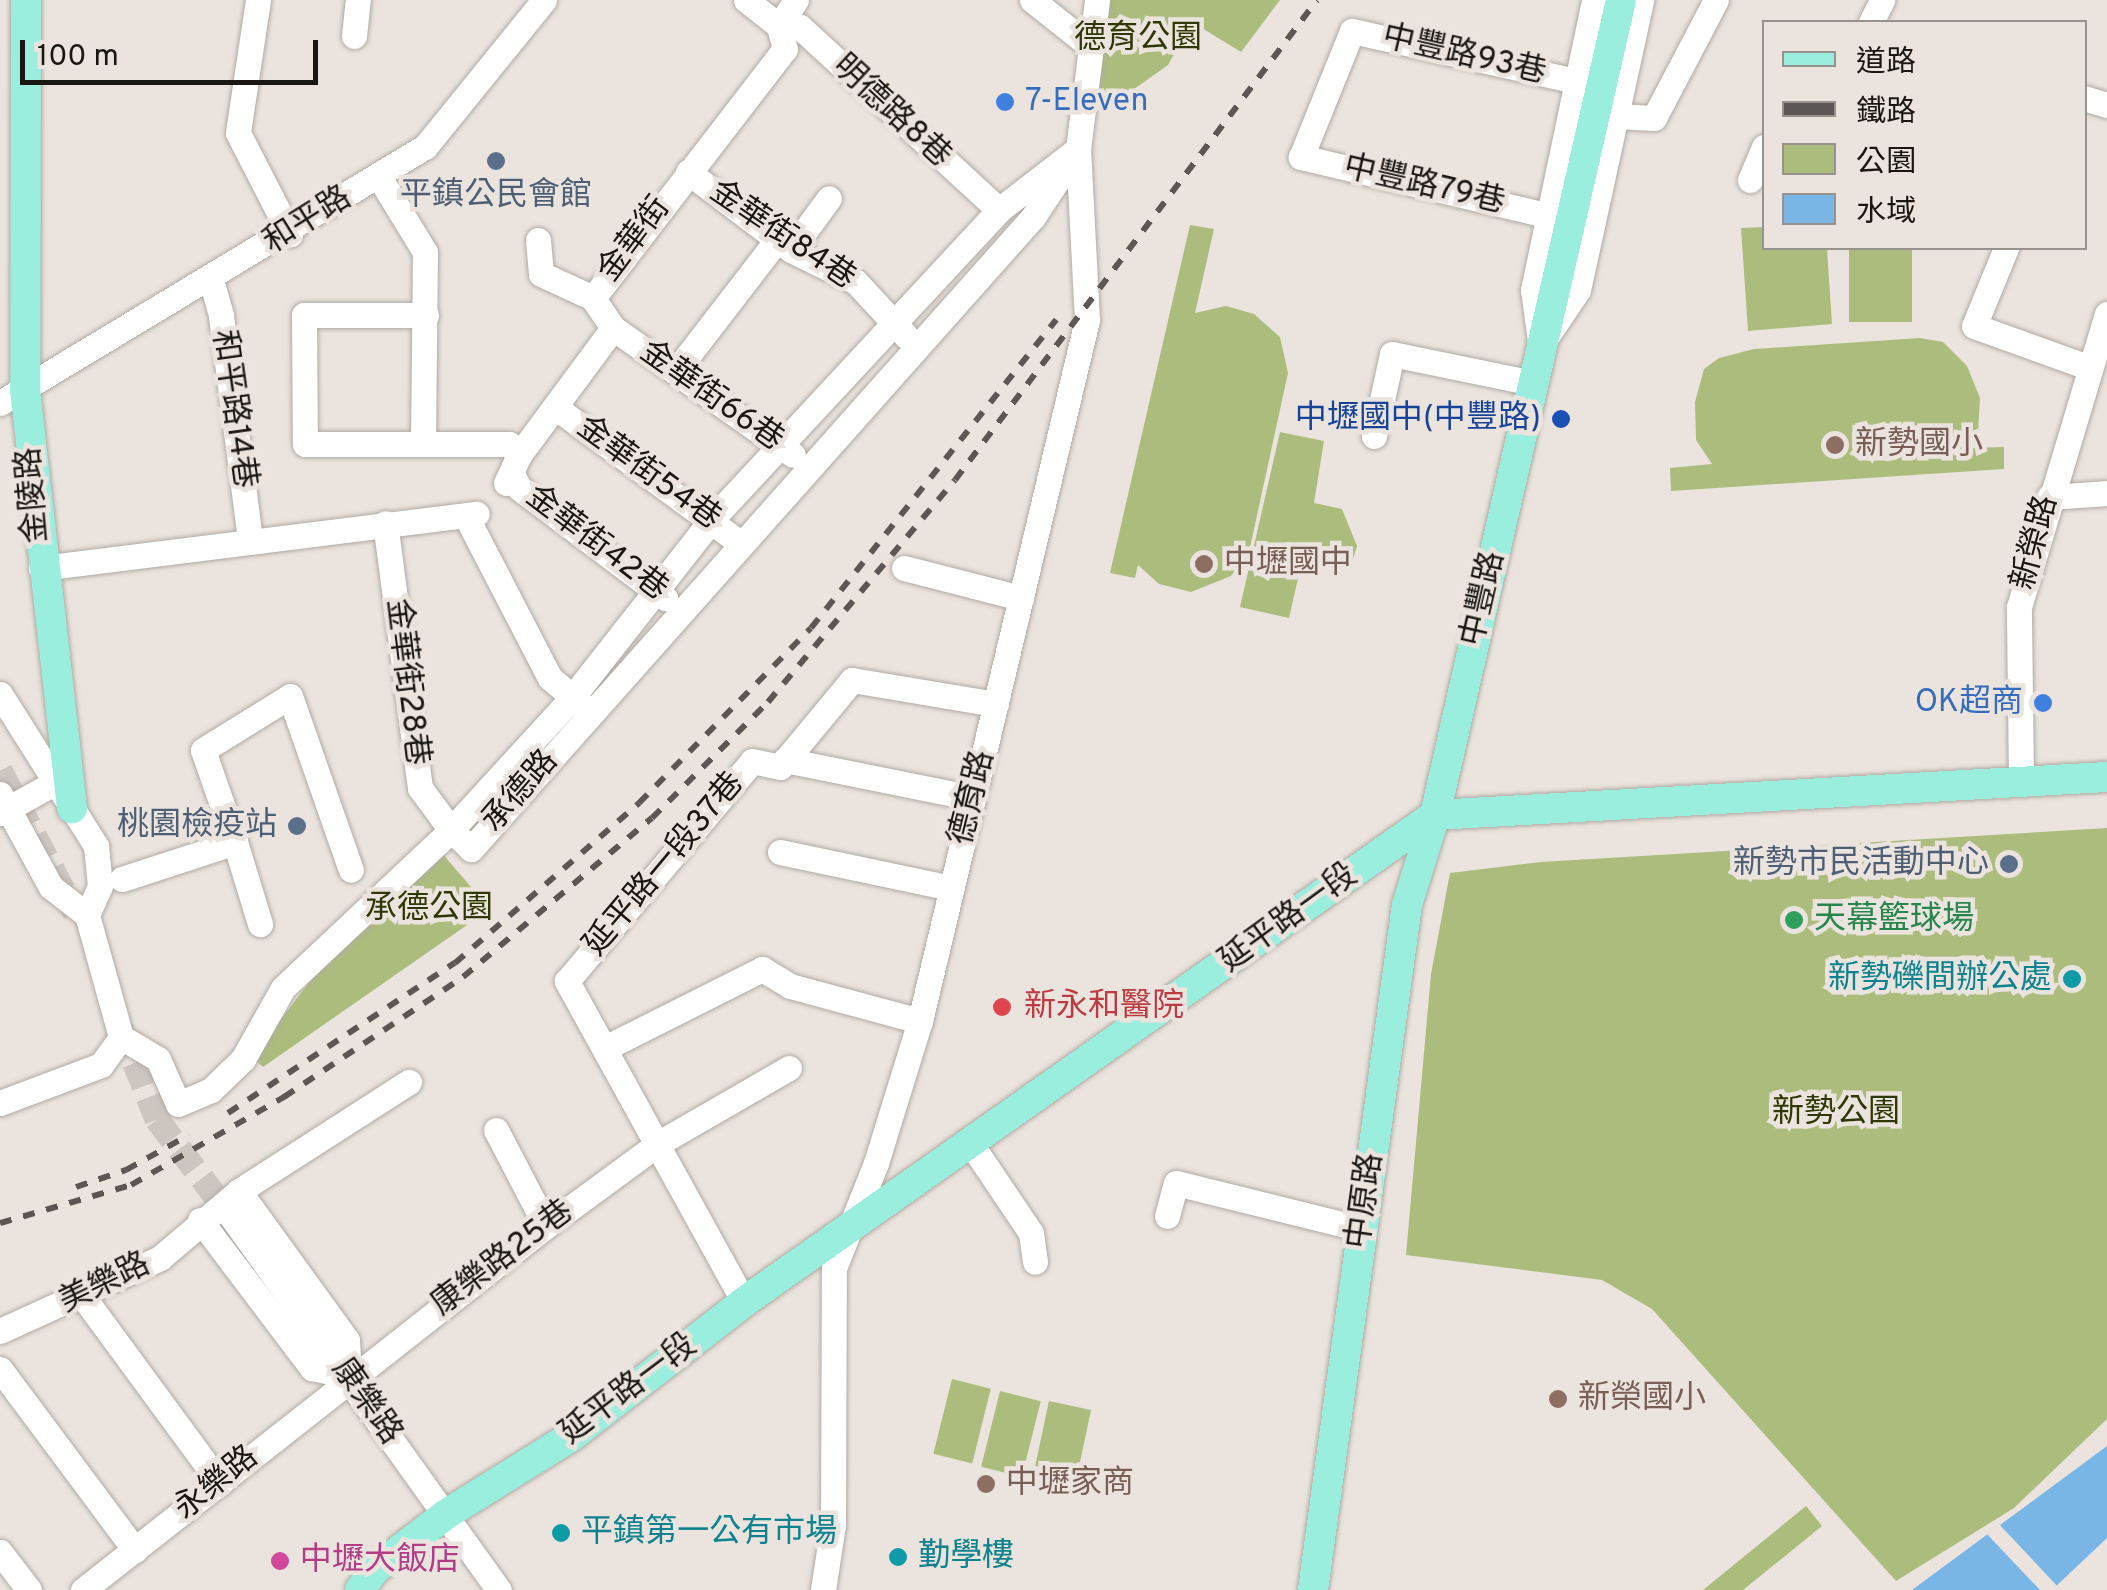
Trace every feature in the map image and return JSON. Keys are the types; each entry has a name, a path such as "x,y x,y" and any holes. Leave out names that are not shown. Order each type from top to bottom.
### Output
{"main road":[{"name":"金陵路","path":"26,0 12,396 41,568 72,808"},
{"name":"中豐路","path":"1435,815 1596,99 1622,0"},
{"path":"1435,815 2107,777"},
{"name":"延平路一段","path":"360,1590 375,1569 445,1515 572,1436 744,1302 1435,815"},
{"name":"中原路","path":"1312,1590 1406,904 1435,815"}],"street":[{"path":"258,0 238,133 290,234"},
{"path":"354,36 358,0"},
{"name":"和平路","path":"12,396 290,234 426,147 544,0"},
{"name":"明德路8巷","path":"746,0 779,26 800,27 999,210"},
{"name":"金華街","path":"513,471 614,328 592,298 785,50 779,26 796,0"},
{"path":"1032,0 1090,46"},
{"name":"德育路","path":"823,1590 833,1525 834,1268 846,1229 876,1163 920,1021 1087,320 1078,149 1097,0"},
{"path":"1594,0 1596,99"},
{"path":"1541,346 1534,290 1546,215 1641,0"},
{"path":"1596,99 1654,118 1716,0"},
{"name":"中豐路93巷","path":"1302,157 1352,31 1596,99"},
{"name":"承德路","path":"581,704 652,590 712,519 896,326 999,210 1078,149"},
{"name":"承德路","path":"121,1037 158,1058 178,1104 211,1090 243,1059 284,988 682,610 1033,217 1078,149"},
{"path":"1750,180 1762,152"},
{"name":"中豐路79巷","path":"1302,157 1546,215"},
{"name":"金華街84巷","path":"688,172 784,244 856,282 916,346"},
{"path":"379,177 425,252 423,444"},
{"path":"676,371 784,244 829,198"},
{"path":"538,240 542,274 592,298"},
{"path":"2005,250 1974,326 2096,359"},
{"name":"和平路14巷","path":"210,280 221,316 250,538"},
{"name":"新榮路","path":"2022,782 2019,608 2048,497 2096,359 2107,314"},
{"path":"426,315 304,315 306,444 509,444 513,471"},
{"name":"金華街66巷","path":"614,328 808,465"},
{"path":"1374,436 1392,354 1533,383"},
{"name":"金華街54巷","path":"555,408 739,542"},
{"name":"金華街42巷","path":"513,471 518,488 682,610"},
{"path":"2048,497 2107,493"},
{"path":"41,568 250,538 473,517 550,678 581,704"},
{"name":"金華街28巷","path":"385,523 420,788 452,830"},
{"path":"904,568 1021,598"},
{"name":"延平路一段37巷","path":"744,1302 568,981 752,761 780,767 852,680 996,704"},
{"path":"0,694 96,846 100,886 87,915"},
{"path":"260,924 203,750 290,696 352,870"},
{"path":"785,760 973,798"},
{"path":"0,1103 101,1065 121,1037 87,915 52,886 3,806 54,783"},
{"path":"122,878 235,842"},
{"path":"780,852 951,888"},
{"path":"607,1047 762,969 814,992 920,1021"},
{"name":"康樂路25巷","path":"349,1376 659,1143 790,1068"},
{"name":"美樂路","path":"0,1330 84,1298 160,1258 200,1220 235,1204 409,1082"},
{"path":"496,1130 546,1226"},
{"path":"971,1144 1031,1234 1035,1262"},
{"path":"1168,1216 1176,1183 1362,1230"},
{"name":"康樂路","path":"235,1204 349,1376 500,1590"},
{"path":"200,1220 312,1368 349,1376"},
{"path":"84,1298 220,1483"},
{"path":"0,1369 135,1550"},
{"name":"永樂路","path":"83,1590 349,1376"},
{"path":"0,1552 29,1590"}],"green space":[{"name":"德育公園","path":"1104,0 1280,0 1241,52 1192,22 1168,65 1103,111 1095,106"},
{"path":"1190,225 1214,229 1195,313 1226,306 1254,314 1280,337 1288,373 1249,552 1231,576 1191,592 1159,584 1138,565 1135,578 1110,573"},
{"path":"1762,227 1762,250 1827,250 1832,324 1748,331 1741,228"},
{"path":"1849,250 1912,250 1912,322 1849,322"},
{"path":"1920,338 1943,342 1967,366 1980,398 1978,432 1969,448 2004,447 2004,469 1671,491 1670,468 1712,464 1696,440 1695,402 1704,369 1719,358 1754,349"},
{"path":"1280,432 1324,441 1314,503 1342,509 1357,546 1353,559 1305,548 1289,618 1240,607"},
{"name":"新勢公園","path":"2107,828 2107,1419 2014,1508 1896,1581 1652,1309 1602,1280 1406,1255 1431,974 1450,873 1541,862"},
{"name":"承德公園","path":"440,851 490,909 263,1067 252,1057 308,984 368,916"},
{"path":"952,1379 991,1389 972,1463 933,1454"},
{"path":"1000,1391 1041,1401 1022,1477 981,1467"},
{"path":"1049,1401 1091,1410 1074,1488 1032,1479"},
{"path":"1806,1506 1822,1526 1743,1590 1703,1590"}],"water":[{"path":"2107,1446 2107,1538 2052,1590 1912,1590"}],"pier":[{"path":"1998,1523 2059,1590 2040,1590 1985,1532"}],"tunnel":[{"path":"0,770 75,912"},
{"path":"121,1028 157,1119 231,1216"}],"railway":[{"path":"0,1223 131,1185 284,1097 463,977 652,818 768,702 955,480 1317,0"},
{"path":"228,1113 455,963 639,803 811,628 1056,320"},
{"path":"76,1187 126,1170 189,1135"}],"place":[{"name":"7-Eleven","path":"1005,102"},
{"name":"平鎮公民會館","path":"496,161"},
{"name":"中壢國中(中豐路)","path":"1561,419"},
{"name":"新勢國小","path":"1835,445"},
{"name":"中壢國中","path":"1204,564"},
{"name":"OK超商","path":"2043,703"},
{"name":"桃園檢疫站","path":"297,826"},
{"name":"新勢市民活動中心","path":"2009,864"},
{"name":"天幕籃球場","path":"1794,920"},
{"name":"新勢礫間辦公處","path":"2072,979"},
{"name":"新永和醫院","path":"1002,1007"},
{"name":"新榮國小","path":"1558,1399"},
{"name":"中壢家商","path":"986,1484"},
{"name":"平鎮第一公有市場","path":"561,1533"},
{"name":"勤學樓","path":"898,1557"},
{"name":"中壢大飯店","path":"280,1561"}]}
